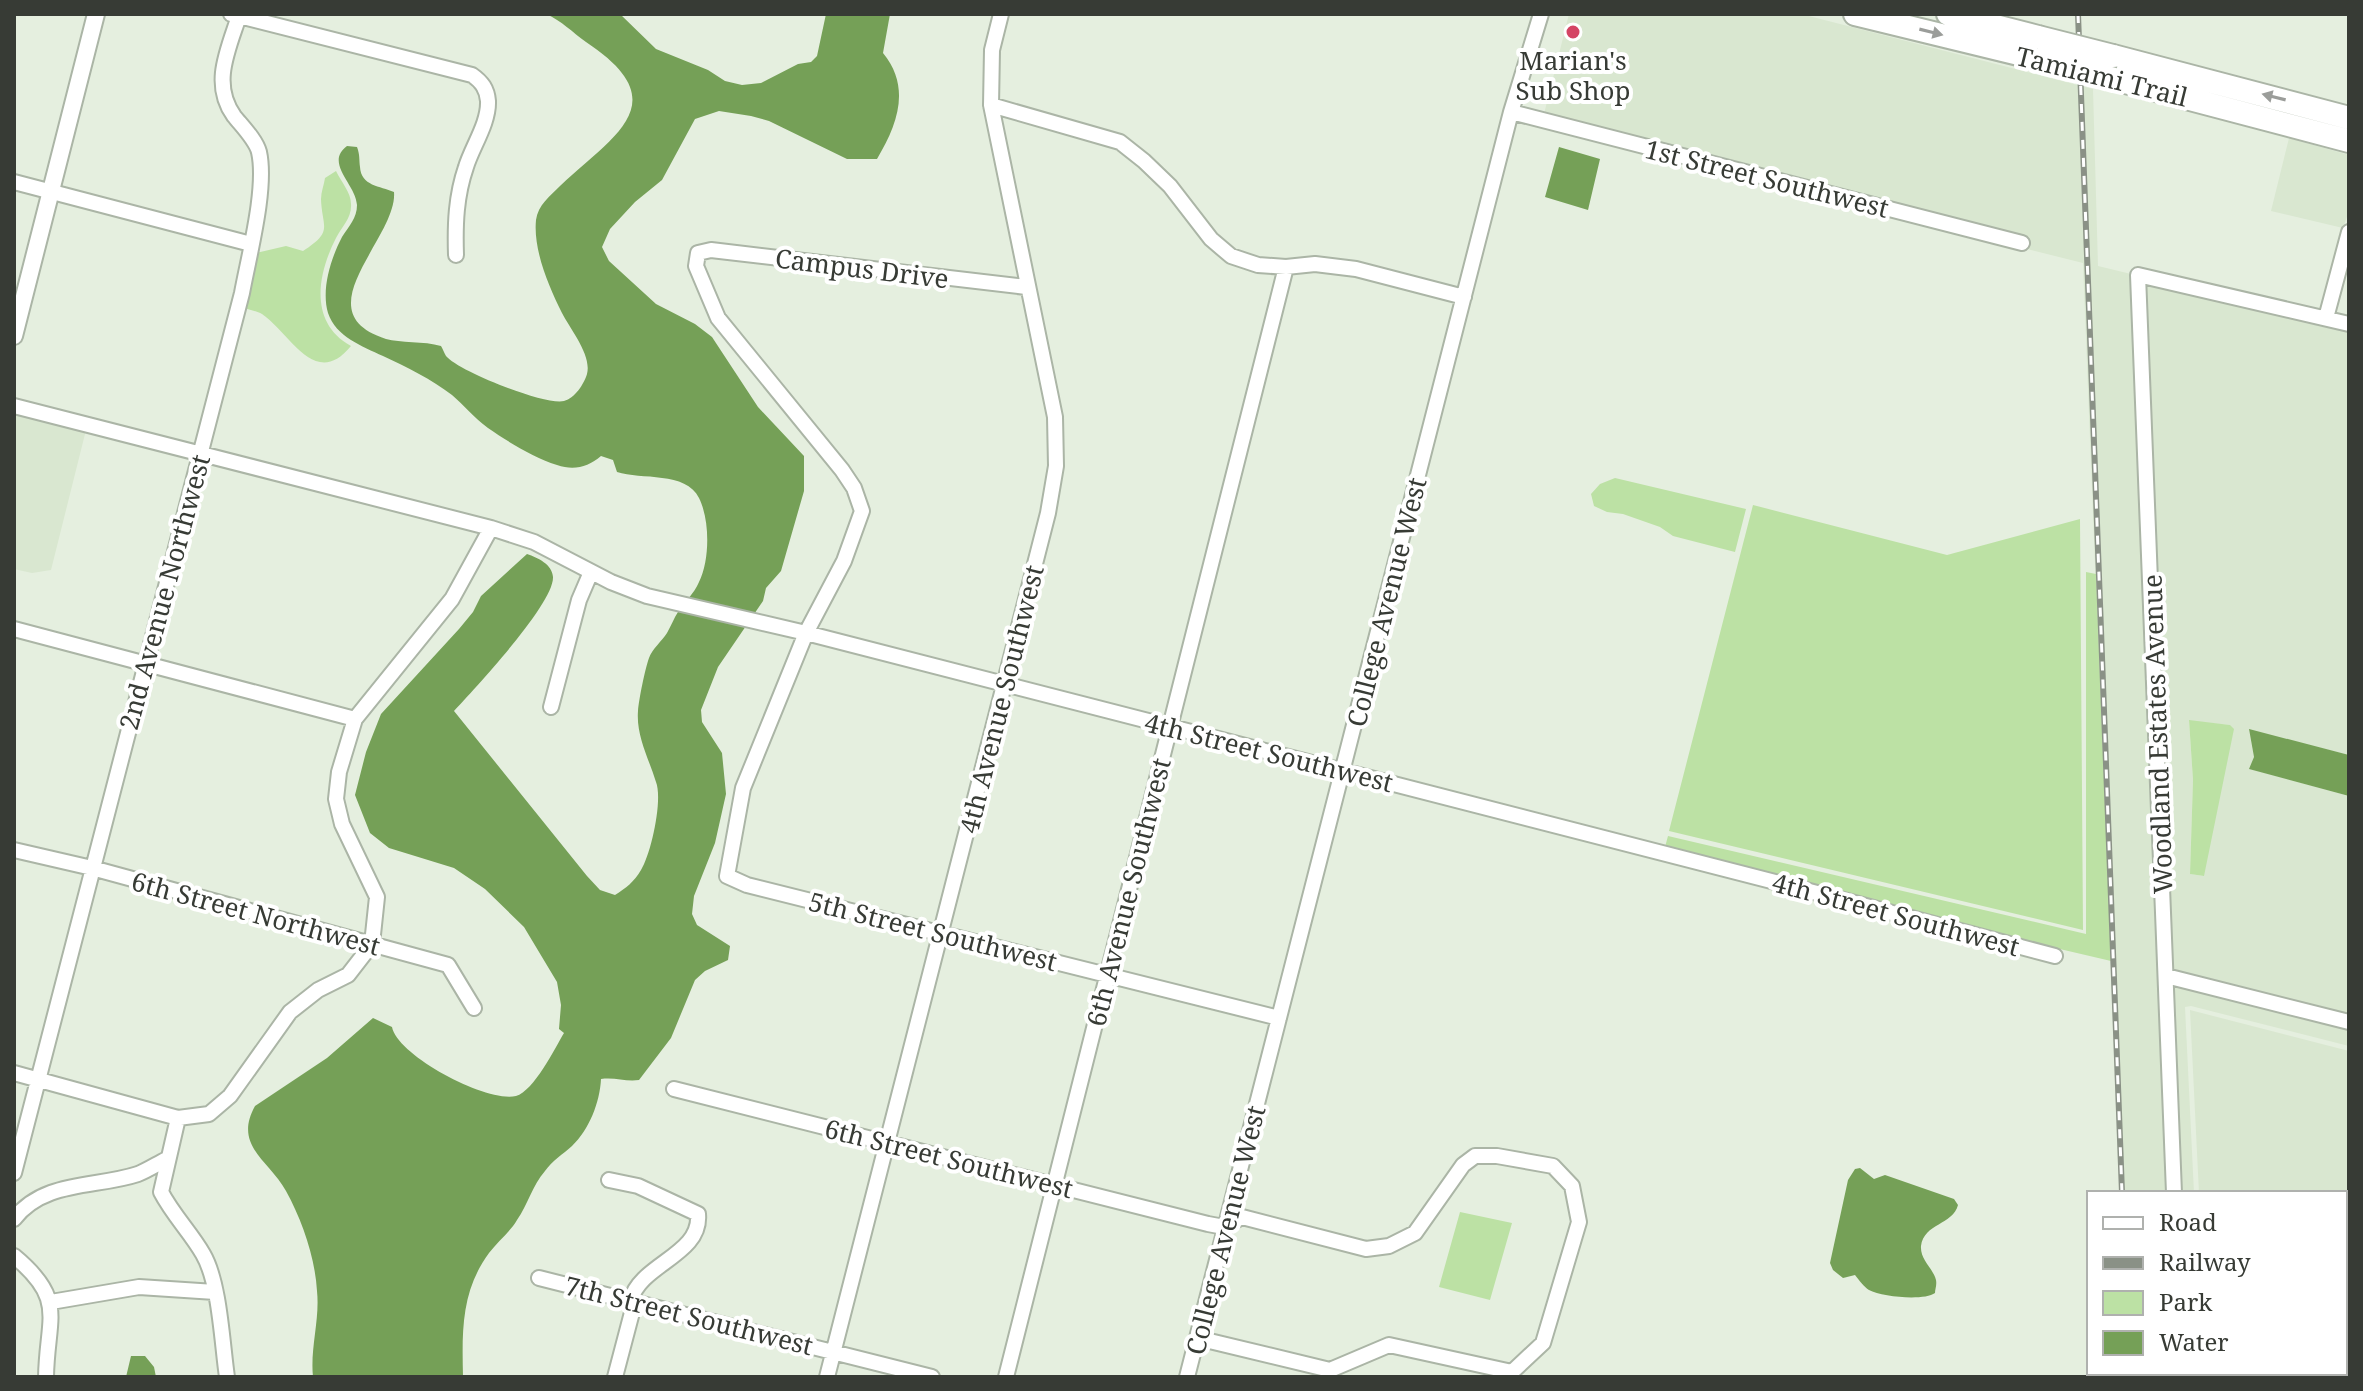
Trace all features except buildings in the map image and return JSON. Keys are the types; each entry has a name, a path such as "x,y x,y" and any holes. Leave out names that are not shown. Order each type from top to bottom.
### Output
{"main road":[{"name":"Tamiami Trail","path":"1855,14 2038,48 2349,118"},
{"name":"Tamiami Trail","path":"1948,14 2038,48"},
{"name":"Tamiami Trail","path":"2114,67 2349,141"}],"street":[{"path":"14,336 96,14"},
{"name":"4th Avenue Southwest","path":"827,1377 1005,685 1048,513 1056,466 1055,417 991,105 992,50 1001,14"},
{"name":"College Avenue West","path":"1187,1377 1511,112 1541,14"},
{"path":"235,15 273,19 472,75 483,83 488,98 487,111 465,169 454,213 456,255"},
{"name":"2nd Avenue Northwest","path":"14,1173 242,293 260,181 258,149 227,106 221,84 235,15"},
{"path":"991,105 1120,142 1170,186 1211,239 1231,256 1258,265 1286,267 1315,264 1356,269 1464,297"},
{"name":"1st Street Southwest","path":"1511,112 2022,243"},
{"path":"14,182 251,244"},
{"path":"2349,232 2326,318 2349,324"},
{"name":"Campus Drive","path":"806,633 844,561 862,511 854,488 842,470 718,318 696,266 698,253 711,250 1026,287"},
{"name":"6th Avenue Southwest","path":"1006,1377 1286,267"},
{"name":"Woodland Estates Avenue","path":"2174,1191 2138,275 2326,318"},
{"name":"4th Street Southwest","path":"14,406 491,528 534,542 611,582 664,602 806,633 2055,956"},
{"path":"14,1073 178,1118 209,1114 230,1096 290,1012 318,990 348,975 372,944 377,897 342,824 336,799 339,772 355,719 452,599 491,528"},
{"path":"551,707 579,600 591,572"},
{"path":"14,629 355,719"},
{"name":"5th Street Southwest","path":"806,633 743,788 727,876 747,885 1279,1018"},
{"name":"6th Street Northwest","path":"14,850 92,868 448,965 474,1008"},
{"path":"2166,976 2349,1022"},
{"name":"6th Street Southwest","path":"674,1089 1224,1227"},
{"path":"178,1118 161,1192 170,1210 205,1256 215,1292 227,1377"},
{"path":"1197,1338 1330,1370 1389,1345 1512,1372 1543,1343 1579,1222 1572,1186 1553,1166 1497,1156 1475,1156 1463,1165 1415,1233 1389,1246 1366,1249 1242,1217 1224,1227"},
{"path":"14,1219 33,1199 48,1193 139,1174 167,1159"},
{"path":"609,1180 638,1186 698,1214 699,1222 693,1236 676,1255 637,1287 615,1377"},
{"path":"14,1256 34,1273 51,1302 46,1377"},
{"name":"7th Street Southwest","path":"539,1278 932,1377"},
{"path":"51,1302 139,1287 215,1292"}],"shaded area":[{"path":"1569,14 1801,14 2093,89 2098,266 2131,274 2167,1191 2120,1191 2083,263 2027,249 2029,239 1544,114"},
{"path":"2289,138 2349,155 2349,211 2343,228 2271,211"},
{"path":"2145,283 2349,330 2349,755 2249,730 2254,757 2250,769 2349,796 2349,1016 2173,971","holes":["2189,721 2230,725 2203,876 2190,874 2193,780"]},
{"path":"14,412 86,430 51,570 32,573 14,569"},
{"path":"2173,984 2349,1028 2349,1046 2185,1007 2194,1191 2180,1191"},
{"path":"2190,1010 2349,1051 2349,1315 2347,1191 2199,1191"}],"green space":[{"path":"336,171 351,200 351,209 329,252 321,282 321,297 328,325 351,346 338,358 326,362 304,354 262,314 244,308 256,253 286,246 303,251 319,239 324,228 321,199 325,178"},
{"path":"1615,478 1746,509 1735,552 1673,536 1660,527 1594,506 1591,494 1600,484"},
{"path":"1753,505 1947,555 2080,519 2083,930 1669,831"},
{"path":"2086,572 2096,574 2111,961 1978,930 1665,847 1668,836 2086,934"},
{"path":"2189,720 2230,725 2234,729 2204,876 2190,874 2193,780"},
{"path":"1460,1212 1512,1223 1490,1300 1439,1287"}],"water":[{"path":"546,14 620,14 656,49 708,70 725,81 742,85 761,83 798,64 811,62 817,56 826,14 890,14 883,53 897,79 896,119 877,159 847,159 769,121 751,116 719,111 695,119 662,180 635,202 610,229 602,247 609,261 656,304 695,324 712,337 758,407 804,456 804,491 781,571 766,588 763,601 718,667 701,710 702,722 722,753 726,794 715,843 694,896 692,914 697,925 730,946 728,960 705,971 695,980 671,1038 639,1080 601,1079 596,1106 584,1132 551,1164 533,1189 521,1214 480,1267 465,1312 463,1377 313,1377 318,1302 314,1265 292,1202 251,1142 249,1120 255,1106 327,1058 373,1018 392,1027 409,1051 445,1075 465,1085 502,1096 516,1096 530,1086 564,1033 559,1029 561,1005 557,982 524,927 485,889 454,868 389,848 370,833 355,795 366,752 381,714 459,629 481,596 527,554 544,562 553,577 541,606 512,646 454,711 587,876 600,890 615,895 630,884 641,870 657,814 658,790 638,720 647,663 697,586 707,552 703,507 693,489 674,480 617,472 613,460 601,456 575,468 539,458 488,428 436,384 343,335 328,313 326,284 331,264 357,210 355,197 339,159 347,146 357,147 364,178 394,192 391,210 352,293 352,311 362,327 386,339 441,346 446,356 467,370 540,398 564,401 572,397 584,382 588,367 586,359 547,280 539,256 536,220 549,197 616,134 628,118 632,101 628,83 614,64"},
{"path":"1559,147 1600,159 1588,210 1545,197"},
{"path":"2249,729 2349,755 2349,796 2249,769 2254,757"},
{"path":"1860,1168 1874,1179 1885,1175 1954,1199 1958,1205 1951,1217 1923,1238 1922,1256 1936,1280 1935,1293 1913,1297 1883,1295 1869,1290 1855,1275 1843,1278 1833,1270 1830,1263 1848,1180 1855,1169"},
{"path":"131,1356 145,1356 154,1367 156,1377 126,1377"}],"railway":[{"path":"2078,14 2122,1191"}],"place":[{"name":"Marian's Sub Shop","path":"1573,32"}]}
